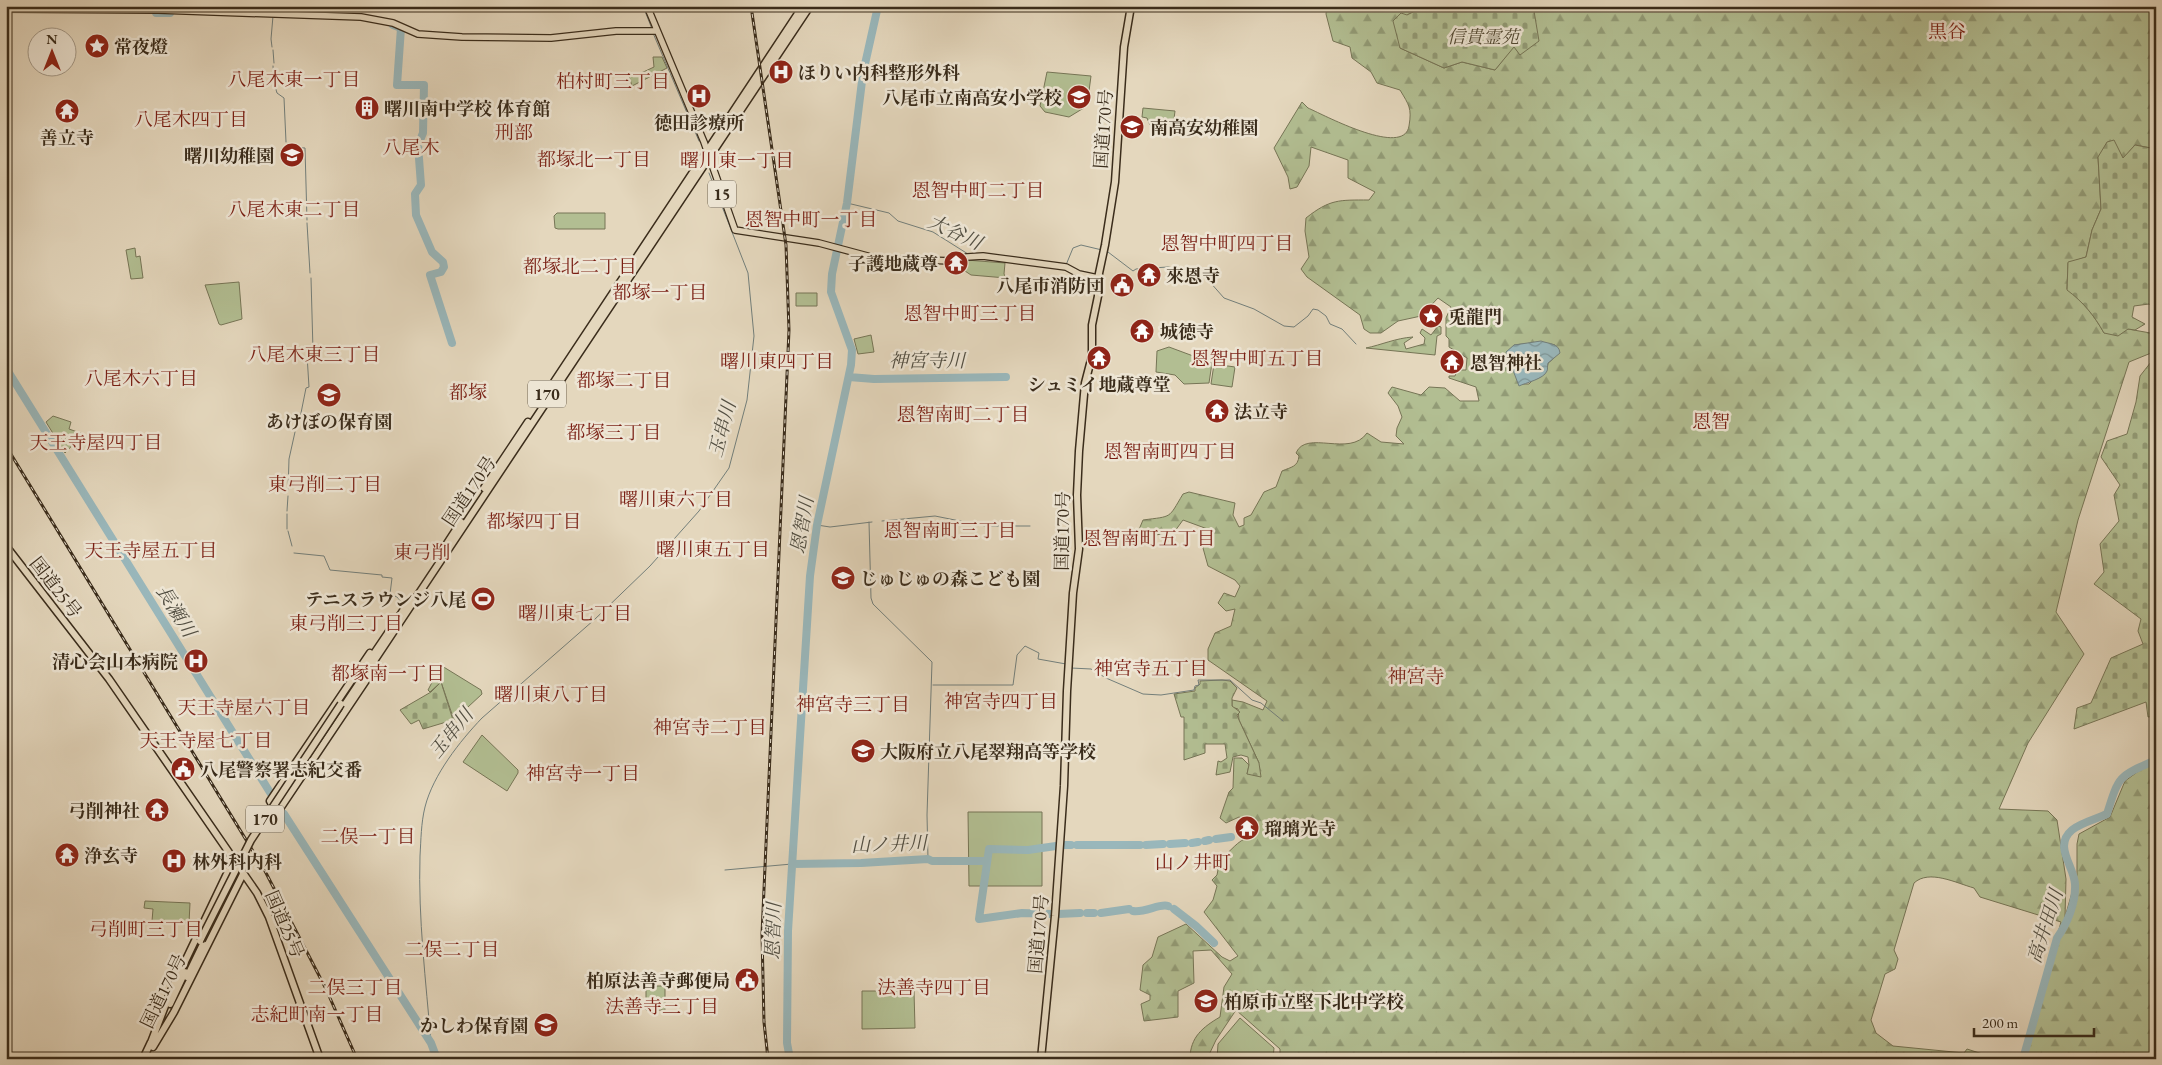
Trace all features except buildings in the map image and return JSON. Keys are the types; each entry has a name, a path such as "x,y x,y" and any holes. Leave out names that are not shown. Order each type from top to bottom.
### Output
{"highway":[{"name":"国道170号","path":"387,640 803,6"},
{"name":"国道170号","path":"143,1059 254,842 343,705 810,6"},
{"name":"国道170号","path":"1041,1059 1055,916 1064,786 1067,683 1073,593 1079,549 1077,495 1079,451 1086,383 1092,356 1092,325 1098,296 1098,278 1114,182 1124,47 1131,6"},
{"name":"国道25号","path":"6,546 109,679 257,893 269,917 320,1059"},
{"path":"387,640 385,651 365,684 277,813 270,801 372,649 387,640"},
{"name":"170","path":"151,1046 170,993 234,859"},
{"path":"151,1046 174,1012 244,874"},
{"path":"220,888 233,894"},
{"name":"国道170号","path":"148,1059 151,1046"}],"main road":[{"name":"15","path":"646,6 707,151 735,230 820,243 834,249 875,258 906,261 951,261 967,257 991,257 1066,268 1079,274 1098,278"},
{"path":"6,9 158,10 361,18 394,23 424,35 490,38 559,38 616,31 656,31"}],"green space":[{"path":"1327,6 1415,6 1415,11 1407,15 1400,48 1444,68 1462,62 1495,70 1514,46 1520,55 1534,11 1523,6 2156,6 2156,149 2135,145 2123,159 2098,157 2101,209 2092,230 2086,257 2068,263 2067,289 2088,309 2104,333 2128,329 2156,334 2156,351 2129,362 2078,520 2056,612 2084,654 2028,743 1999,809 2048,811 2057,820 2066,879 2065,917 2077,875 2077,844 2079,834 2110,817 2125,781 2140,770 2156,763 2156,1059 2023,1059 2061,922 1980,897 1974,888 1935,877 1920,879 1914,883 1894,950 1898,959 1895,969 1885,974 1871,1020 1876,1033 1893,1046 1964,1053 1967,1049 1998,1059 1280,1059 1280,1049 1236,1010 1216,1040 1207,1059 1190,1059 1195,1039 1203,1029 1220,1017 1224,987 1232,974 1211,950 1193,951 1194,983 1178,991 1178,1017 1144,1021 1141,1004 1150,1000 1150,995 1140,990 1143,965 1152,957 1158,937 1186,924 1222,957 1230,961 1238,956 1204,912 1213,900 1217,886 1212,880 1217,875 1220,859 1238,843 1250,837 1254,824 1239,817 1226,823 1220,818 1229,792 1233,788 1234,758 1242,758 1249,765 1247,774 1259,763 1239,720 1238,709 1232,707 1232,700 1263,710 1267,701 1208,660 1208,649 1215,633 1231,626 1235,609 1226,611 1218,603 1224,593 1235,597 1240,586 1235,580 1208,566 1203,548 1213,531 1183,520 1175,531 1142,538 1138,532 1143,520 1169,515 1183,494 1189,492 1235,503 1233,515 1239,527 1244,525 1244,518 1251,515 1264,492 1276,487 1282,471 1294,466 1299,456 1296,453 1301,446 1309,443 1350,443 1359,440 1367,433 1381,442 1404,444 1396,436 1402,417 1398,406 1388,393 1392,387 1421,395 1429,387 1445,388 1460,401 1479,401 1476,387 1449,378 1449,376 1455,376 1457,370 1466,370 1467,358 1449,347 1449,339 1446,336 1446,318 1451,307 1438,298 1421,316 1398,321 1381,333 1370,333 1364,329 1360,315 1307,277 1301,269 1309,257 1305,231 1306,218 1322,207 1335,202 1369,200 1375,192 1348,178 1348,160 1311,147 1309,166 1297,187 1290,189 1288,177 1274,148 1302,102 1308,108 1330,118 1363,132 1379,136 1393,138 1404,135 1410,120 1409,107 1400,90 1377,83 1371,72 1352,58 1350,47 1333,41 1326,14","holes":["1541,342 1555,345 1555,356 1548,363 1547,370 1529,384 1523,384 1514,345"]},
{"name":"信貴霊苑","path":"1415,6 1523,6 1534,11 1539,41 1520,55 1514,47 1495,70 1462,62 1444,68 1400,48 1393,21 1401,13 1407,15 1415,11"},
{"path":"653,57 662,57 667,68 632,86 629,76 639,74 654,67"},
{"path":"1047,72 1091,76 1087,106 1069,117 1045,112 1040,106"},
{"path":"1143,108 1175,111 1172,135 1159,127 1150,125 1147,118 1142,117"},
{"path":"2114,140 2123,158 2135,145 2156,149 2156,308 2149,304 2134,306 2132,317 2145,324 2135,330 2128,329 2118,336 2104,333 2088,309 2067,290 2068,262 2086,257 2092,230 2101,209 2098,157 2107,142"},
{"path":"557,213 605,213 605,229 555,228 554,216"},
{"path":"135,248 136,257 140,256 143,278 131,279 126,250"},
{"path":"966,260 1005,263 1004,274 1006,278 971,275 953,263"},
{"path":"239,282 242,319 221,325 205,285"},
{"path":"796,293 817,293 817,306 796,306"},
{"path":"1438,326 1441,327 1441,334 1437,336 1435,355 1366,348 1413,337 1404,343 1406,349 1424,344 1425,338 1420,333 1422,329 1431,335"},
{"path":"871,335 874,352 858,354 854,339"},
{"path":"1169,347 1212,363 1209,383 1184,384 1175,375 1156,372 1157,351"},
{"path":"2151,362 2156,366 2156,716 2148,717 2146,702 2074,729 2077,708 2091,703 2111,658 2143,644 2138,631 2141,619 2094,584 2104,572 2100,544 2119,521 2114,495 2120,485 2101,457 2107,441 2127,434 2136,402 2140,376"},
{"path":"1214,364 1235,367 1232,387 1211,384"},
{"path":"53,416 71,422 69,429 83,434 65,453 46,422"},
{"path":"442,666 481,690 482,694 454,720 441,682 430,692 428,690"},
{"path":"1200,681 1230,681 1237,688 1232,698 1232,706 1240,712 1237,715 1259,763 1261,777 1247,774 1248,757 1241,755 1233,757 1230,772 1216,775 1218,761 1221,762 1227,758 1225,744 1205,744 1205,753 1184,760 1184,717 1181,717 1174,694 1195,691"},
{"path":"441,682 453,720 423,729 419,720 411,724 400,710 431,692"},
{"path":"482,735 518,770 507,791 463,762"},
{"path":"968,812 1042,812 1042,886 969,886"},
{"path":"145,901 190,903 189,923 152,921 153,909 144,908"},
{"path":"646,986 665,986 665,1010 646,1010"},
{"path":"862,991 914,991 915,1028 862,1029"},
{"path":"1240,1018 1274,1048 1273,1059 1217,1059 1218,1044"}],"water":[{"path":"1541,341 1558,347 1560,353 1548,363 1545,374 1519,386 1506,352 1514,345"}],"waterway":[{"path":"155,6 156,13 170,13"},
{"name":"玉串川","path":"643,6 652,29"},
{"name":"恩智川","path":"790,1059 787,1043 788,931 810,576 817,525 851,365 852,350 831,292 832,274 847,203 863,73 878,6"},
{"path":"272,47 273,16"},
{"path":"393,25 401,28 397,85 424,85 423,133 418,145 421,185 415,194 416,215 432,252 443,262 444,267 441,272 430,275 452,343"},
{"name":"玉串川","path":"653,33 699,141"},
{"path":"273,50 274,63"},
{"path":"273,66 274,80"},
{"path":"274,83 277,93 284,98 286,142"},
{"path":"287,147 305,148 307,220"},
{"name":"玉串川","path":"431,1043 420,903 420,856 425,807 434,783 456,748 482,718 594,620 650,566 699,511 729,468 747,400 754,336 748,273 709,173"},
{"name":"大谷川","path":"847,203 889,213 898,221 933,232 968,254"},
{"path":"307,223 310,273"},
{"name":"大谷川","path":"1066,265 1073,248 1081,245 1102,250"},
{"name":"大谷川","path":"1108,252 1133,271 1136,269 1168,267 1207,274 1209,281 1224,298 1254,309 1284,326 1294,327 1308,316 1313,309 1318,310 1326,316 1330,324 1342,329 1356,344"},
{"name":"大谷川","path":"981,259 997,261"},
{"path":"311,278 313,350"},
{"path":"298,428 306,388 309,387 307,355"},
{"name":"長瀬川","path":"6,368 271,794"},
{"name":"神宮寺川","path":"849,377 874,379 1006,377"},
{"path":"288,491 289,459 295,432"},
{"path":"287,511 288,496"},
{"path":"287,514 287,529"},
{"path":"882,521 935,516 985,526 1030,526"},
{"path":"869,522 871,598 873,604 932,662 927,815 928,859"},
{"path":"817,525 830,527 872,522"},
{"path":"288,531 292,546"},
{"path":"294,553 324,556 330,570 382,575 382,577 392,578 390,594 397,597 403,604"},
{"path":"933,685 1013,685 1017,655 1025,646 1039,653 1038,659 1066,664"},
{"path":"1071,668 1091,669 1106,678 1143,694 1161,695 1194,690 1195,686 1199,685 1198,680 1230,680 1252,700 1261,703 1283,721"},
{"name":"高井田川","path":"2023,1059 2057,938 2067,920 2074,898 2074,877 2064,849 2067,836 2079,825 2107,814 2122,778 2156,760"},
{"name":"長瀬川","path":"284,814 431,1043 437,1059"},
{"name":"山ノ井川","path":"1216,839 1231,837"},
{"name":"山ノ井川","path":"1205,841 1209,840"},
{"name":"山ノ井川","path":"1192,843 1198,842"},
{"name":"山ノ井川","path":"1170,844 1185,843"},
{"name":"山ノ井川","path":"1146,845 1163,844"},
{"name":"山ノ井川","path":"1062,845 1071,845"},
{"name":"山ノ井川","path":"1077,845 1140,845"},
{"name":"山ノ井川","path":"1052,914 1022,913 979,919 989,849 1028,850 1056,846"},
{"name":"山ノ井川","path":"792,864 861,863 928,859 932,861 986,861"},
{"path":"725,870 792,864"},
{"name":"山ノ井川","path":"1133,911 1168,906"},
{"name":"山ノ井川","path":"1101,913 1129,909"},
{"name":"山ノ井川","path":"1174,909 1214,943"},
{"name":"山ノ井川","path":"1058,914 1080,913"},
{"name":"山ノ井川","path":"1087,913 1094,913"}],"railway":[{"path":"751,6 786,245 789,330 762,934 764,1022 768,1059"},
{"path":"6,446 265,871 326,989 357,1059"}],"place":[{"name":"常夜燈","path":"97,46"},
{"name":"ほりい内科整形外科","path":"781,72"},
{"name":"徳田診療所","path":"699,96"},
{"name":"八尾市立南高安小学校","path":"1079,97"},
{"name":"曙川南中学校 体育館","path":"367,108"},
{"name":"善立寺","path":"67,111"},
{"name":"南高安幼稚園","path":"1132,127"},
{"name":"曙川幼稚園","path":"292,155"},
{"name":"子護地蔵尊","path":"956,263"},
{"name":"來恩寺","path":"1149,275"},
{"name":"八尾市消防団","path":"1122,285"},
{"name":"兎龍門","path":"1431,316"},
{"name":"城徳寺","path":"1142,331"},
{"name":"シュミイ地蔵尊堂","path":"1099,358"},
{"name":"恩智神社","path":"1452,362"},
{"name":"あけぼの保育園","path":"329,395"},
{"name":"法立寺","path":"1217,411"},
{"name":"じゅじゅの森こども園","path":"843,578"},
{"name":"テニスラウンジ八尾","path":"483,599"},
{"name":"清心会山本病院","path":"196,661"},
{"name":"大阪府立八尾翠翔高等学校","path":"863,751"},
{"name":"八尾警察署志紀交番","path":"183,769"},
{"name":"弓削神社","path":"157,810"},
{"name":"瑠璃光寺","path":"1247,828"},
{"name":"浄玄寺","path":"67,855"},
{"name":"林外科内科","path":"174,861"},
{"name":"柏原法善寺郵便局","path":"747,980"},
{"name":"柏原市立堅下北中学校","path":"1206,1001"},
{"name":"かしわ保育園","path":"546,1025"}],"district":[{"name":"黒谷","path":"1947,31"},
{"name":"八尾木東一丁目","path":"294,79"},
{"name":"柏村町三丁目","path":"613,81"},
{"name":"八尾木四丁目","path":"191,119"},
{"name":"刑部","path":"514,132"},
{"name":"八尾木","path":"411,147"},
{"name":"都塚北一丁目","path":"594,159"},
{"name":"曙川東一丁目","path":"737,160"},
{"name":"恩智中町二丁目","path":"978,190"},
{"name":"八尾木東二丁目","path":"294,209"},
{"name":"恩智中町一丁目","path":"811,219"},
{"name":"恩智中町四丁目","path":"1227,243"},
{"name":"都塚北二丁目","path":"580,266"},
{"name":"都塚一丁目","path":"660,292"},
{"name":"恩智中町三丁目","path":"970,313"},
{"name":"八尾木東三丁目","path":"314,354"},
{"name":"恩智中町五丁目","path":"1257,358"},
{"name":"曙川東四丁目","path":"777,361"},
{"name":"八尾木六丁目","path":"141,378"},
{"name":"都塚二丁目","path":"624,380"},
{"name":"都塚","path":"468,392"},
{"name":"恩智南町二丁目","path":"963,414"},
{"name":"恩智","path":"1711,421"},
{"name":"都塚三丁目","path":"614,432"},
{"name":"天王寺屋四丁目","path":"96,442"},
{"name":"恩智南町四丁目","path":"1170,451"},
{"name":"東弓削二丁目","path":"325,484"},
{"name":"曙川東六丁目","path":"676,499"},
{"name":"都塚四丁目","path":"534,521"},
{"name":"恩智南町三丁目","path":"950,530"},
{"name":"恩智南町五丁目","path":"1149,538"},
{"name":"曙川東五丁目","path":"713,549"},
{"name":"天王寺屋五丁目","path":"151,550"},
{"name":"東弓削","path":"422,552"},
{"name":"曙川東七丁目","path":"575,613"},
{"name":"東弓削三丁目","path":"346,623"},
{"name":"神宮寺五丁目","path":"1151,668"},
{"name":"都塚南一丁目","path":"388,673"},
{"name":"神宮寺","path":"1416,676"},
{"name":"曙川東八丁目","path":"551,694"},
{"name":"神宮寺四丁目","path":"1001,701"},
{"name":"神宮寺三丁目","path":"853,704"},
{"name":"天王寺屋六丁目","path":"244,707"},
{"name":"神宮寺二丁目","path":"710,727"},
{"name":"天王寺屋七丁目","path":"206,740"},
{"name":"神宮寺一丁目","path":"583,773"},
{"name":"二俣一丁目","path":"368,836"},
{"name":"山ノ井町","path":"1193,862"},
{"name":"弓削町三丁目","path":"146,929"},
{"name":"二俣二丁目","path":"452,949"},
{"name":"二俣三丁目","path":"355,987"},
{"name":"法善寺四丁目","path":"934,987"},
{"name":"法善寺三丁目","path":"662,1006"},
{"name":"志紀町南一丁目","path":"317,1014"}]}
